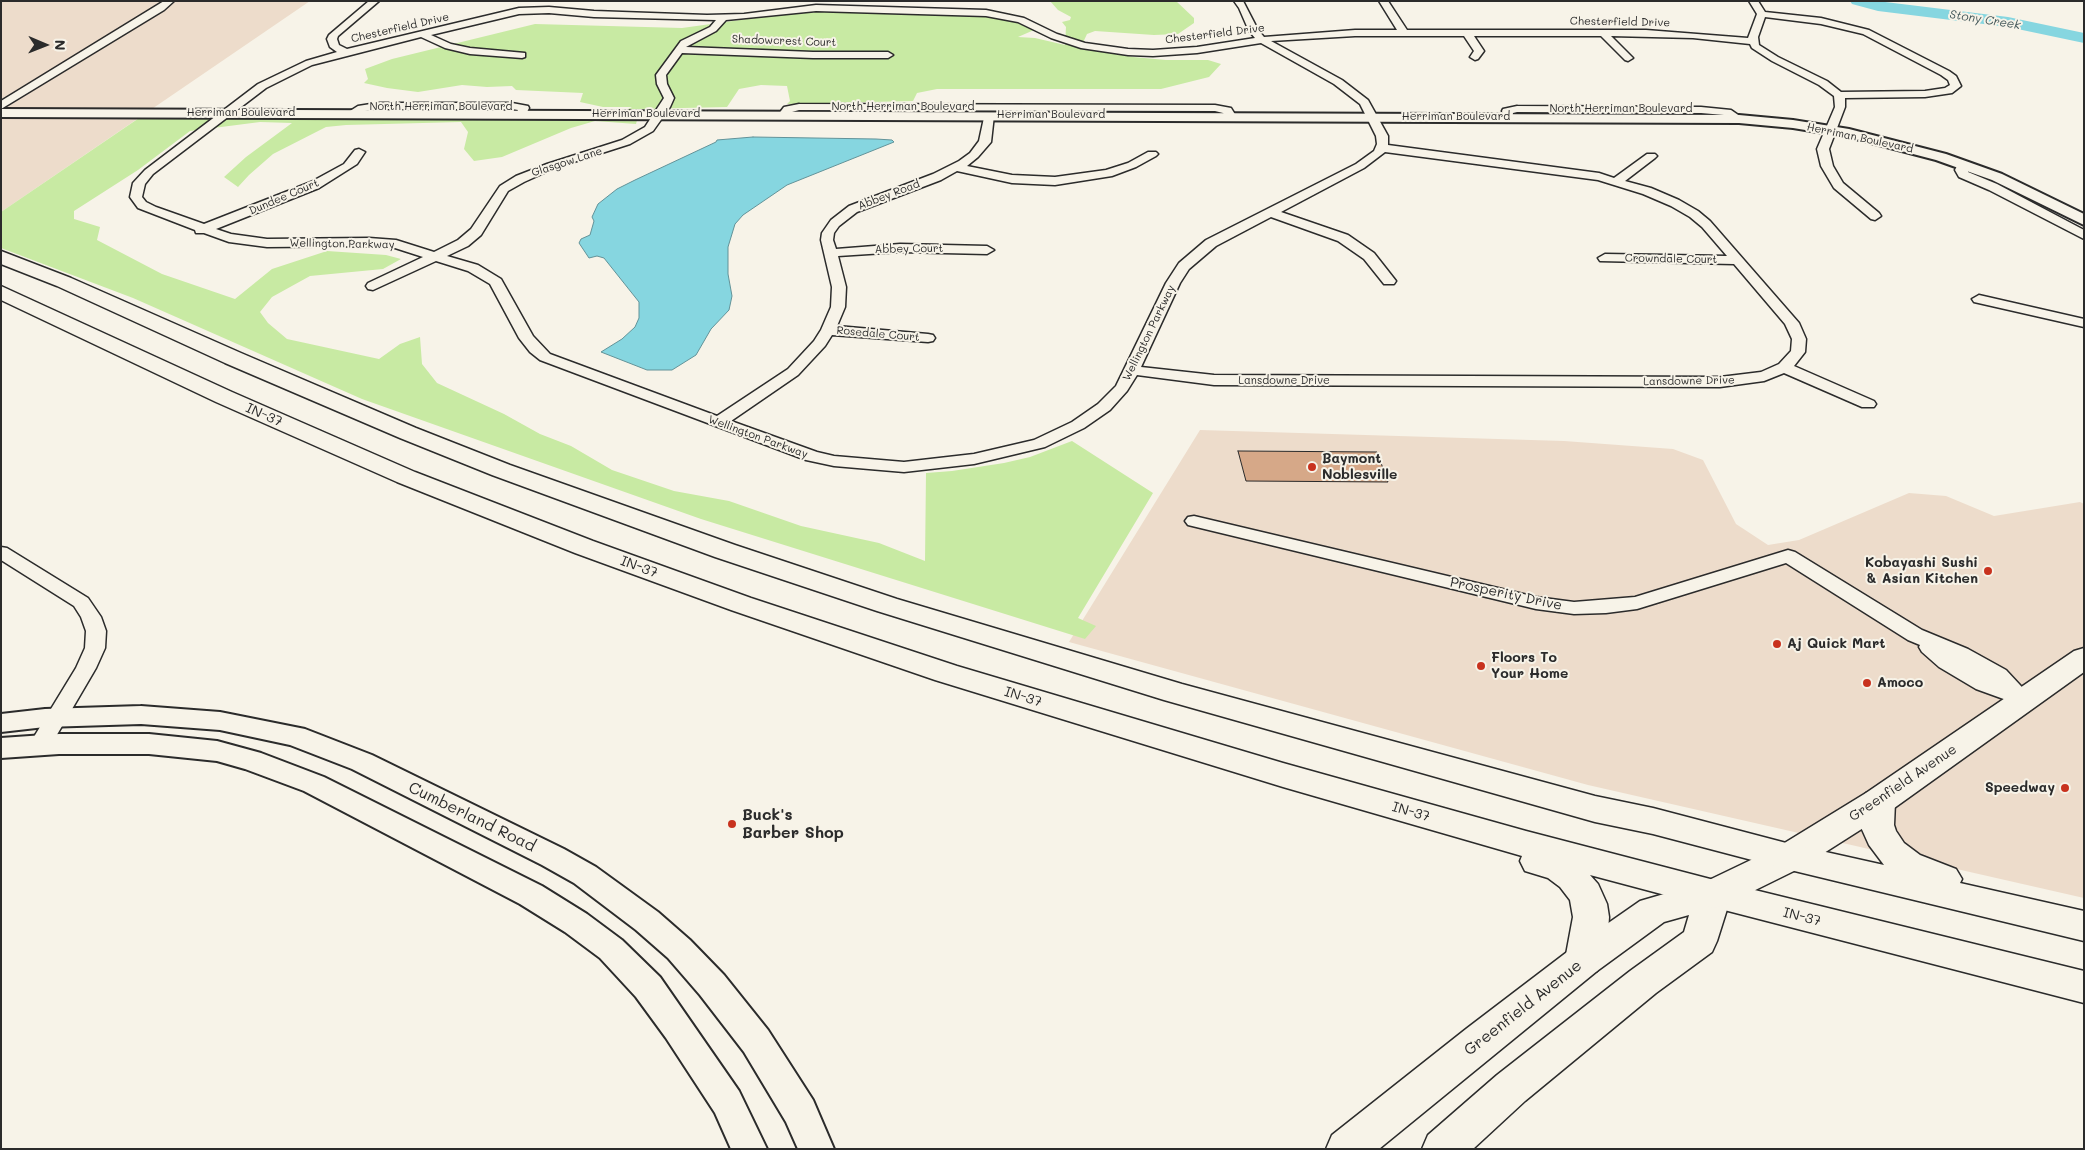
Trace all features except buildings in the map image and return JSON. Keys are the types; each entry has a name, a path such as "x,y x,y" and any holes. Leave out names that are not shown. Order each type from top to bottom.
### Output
{"main road":[{"path":"1,257 73,286 251,366 408,433 624,516 887,605 1175,694 1595,809 1653,821 1790,857 2084,926"},
{"name":"IN-37","path":"1,292 320,440 469,502 584,547 741,604 946,673 1043,704 1379,803 1714,894 2084,987"},
{"name":"Greenfield Avenue","path":"1347,1149 1480,1041 1584,960 1653,911 1714,894 1790,857 1878,802 2084,658"},
{"path":"1043,704 1095,732 1315,798 1560,868 1580,886 1590,904 1590,932 1584,960"},
{"path":"1878,802 1878,825 1881,836 1892,852 1908,865 1952,882 2084,912"},
{"path":"1443,1149 1511,1088 1643,982 1699,941 1714,894"}],"street":[{"path":"1,106 170,1"},
{"path":"346,52 335,47 332,39 334,35 375,1"},
{"path":"1238,1 1243,7 1254,31 1262,40 1348,88 1364,102 1382,136 1382,148"},
{"path":"1383,1 1404,33"},
{"path":"1753,1 1762,14"},
{"path":"776,4 784,11"},
{"name":"Chesterfield Drive","path":"228,113 279,76 309,63 528,6 723,18 825,8 989,9 1021,20 1054,36 1084,46 1128,52 1183,52 1262,40 1328,34 1603,33 1685,35 1752,41"},
{"path":"1762,14 1821,21 1866,32 1945,73 1952,78 1956,86 1948,91 1924,94 1839,95 1823,83 1765,54 1755,46 1752,41 1762,14"},
{"name":"Glasgow Lane","path":"374,286 437,256 470,237 482,223 498,197 511,184 530,173 626,142 649,129 665,107 669,96 660,78 678,50 684,43 716,27 723,18"},
{"path":"1467,33 1479,51 1474,57"},
{"path":"1603,33 1628,58"},
{"path":"422,34 448,46 470,51 522,55"},
{"name":"Shadowcrest Court","path":"678,50 888,56"},
{"path":"1839,95 1840,107 1824,148 1830,172 1838,185 1875,216"},
{"name":"North Herriman Boulevard","path":"783,114 788,109 799,107 1205,108 1225,109 1230,112 1231,116"},
{"name":"Herriman Boulevard","path":"1,113 1373,116 1739,119 1830,130 1889,142 1964,164 2021,188 2084,220"},
{"name":"Wellington Parkway","path":"228,113 149,172 139,182 136,189 136,197 142,205 201,230 229,238 256,242 389,244 408,247 473,268 496,282 526,338 535,349 545,356 787,448 834,461 886,466 944,463 1019,450 1039,444 1078,426 1104,407 1122,388 1173,283 1184,266 1212,243 1360,166 1375,157 1382,148"},
{"name":"Abbey Road","path":"719,422 793,372 820,343 828,330 838,307 839,288 830,253 828,233 835,223 846,214 871,201 936,176 956,167 974,155 985,142 989,115"},
{"name":"Lansdowne Drive","path":"1132,370 1214,380 1720,382 1764,376 1784,367 1798,352 1800,346 1797,332 1792,323 1706,224 1694,214 1661,196 1616,181 1573,173 1382,148"},
{"name":"Dundee Court","path":"201,230 315,185 354,162 359,152"},
{"path":"956,167 1012,179 1054,181 1108,174 1132,165 1152,154"},
{"path":"1616,181 1651,156"},
{"path":"1964,164 1961,170 1963,174 1993,187 2084,235"},
{"path":"1269,212 1334,234 1353,244 1369,256 1389,280"},
{"name":"Abbey Court","path":"830,253 900,248 987,250"},
{"name":"Crowndale Court","path":"1605,258 1737,260"},
{"path":"1978,299 2084,323"},
{"name":"Rosedale Court","path":"828,330 928,338"},
{"path":"1784,367 1868,404"},
{"name":"Prosperity Drive","path":"1194,522 1536,603 1574,608 1606,607 1637,603 1788,556 1915,635 1946,662 1962,672 1983,684 2023,699"},
{"path":"1,552 81,602 91,617 96,631 96,648 58,717 40,745"},
{"name":"Cumberland Road","path":"1,723 58,717 141,715 187,718 253,727 295,736 362,762 553,857 591,880 647,921 679,949 712,985 756,1041 800,1112 816,1149"},
{"path":"1,748 101,742 150,744 217,751 251,760 314,784 531,895 576,923 611,950 648,987 678,1028 727,1102 749,1149"}],"shaded area":[{"path":"1,1 310,1 1,212"},
{"path":"1200,430 1564,441 1673,449 1703,460 1736,524 1768,545 1799,540 1909,493 1946,496 1994,516 2080,502 2084,504 2084,898 1588,785 1069,642"}],"green space":[{"path":"1050,1 1176,1 1194,18 1194,23 1178,34 1154,35 1095,31 1087,34 1080,49 1166,60 1208,60 1221,64 1209,77 1161,89 937,89 917,93 913,101 787,104 790,101 787,86 761,85 739,89 727,107 640,109 636,124 595,121 571,128 502,157 474,161 464,149 468,132 461,122 326,127 273,154 238,187 224,177 246,157 292,123 260,122 190,131 138,170 74,211 74,219 100,227 97,240 162,274 235,299 272,269 327,251 386,255 401,259 383,269 310,276 272,297 260,312 268,323 287,339 379,359 400,344 420,337 422,364 437,383 504,414 540,434 571,446 612,470 674,491 729,501 801,526 879,543 925,561 926,473 1004,463 1030,457 1072,441 1153,493 1078,618 1096,626 1085,639 701,519 362,399 133,298 1,248 1,212 142,116 615,116 632,107 603,107 580,102 583,93 516,90 512,86 462,85 418,92 387,88 364,83 368,79 365,69 392,59 535,24 682,28 776,15 836,11 992,16 1017,22 1034,30 1018,37 1035,38 1065,45 1066,27 1062,22 1070,20 1071,17 1058,10"}],"water":[{"path":"753,137 876,139 892,140 894,142 787,185 743,215 735,224 728,247 728,274 732,296 729,310 711,329 696,355 672,370 647,370 601,352 622,339 635,327 639,318 639,302 604,258 597,256 589,258 579,243 581,239 590,235 594,221 592,217 598,204 617,189 717,140"}],"waterway":[{"name":"Stony Creek","path":"1857,1 1878,6 2008,22 2084,38"}],"place":[{"name":"Baymont Noblesville","path":"1312,467"},
{"name":"Kobayashi Sushi & Asian Kitchen","path":"1988,571"},
{"name":"Aj Quick Mart","path":"1777,644"},
{"name":"Floors To Your Home","path":"1481,666"},
{"name":"Amoco","path":"1867,683"},
{"name":"Speedway","path":"2065,788"},
{"name":"Buck's Barber Shop","path":"732,824"}]}
